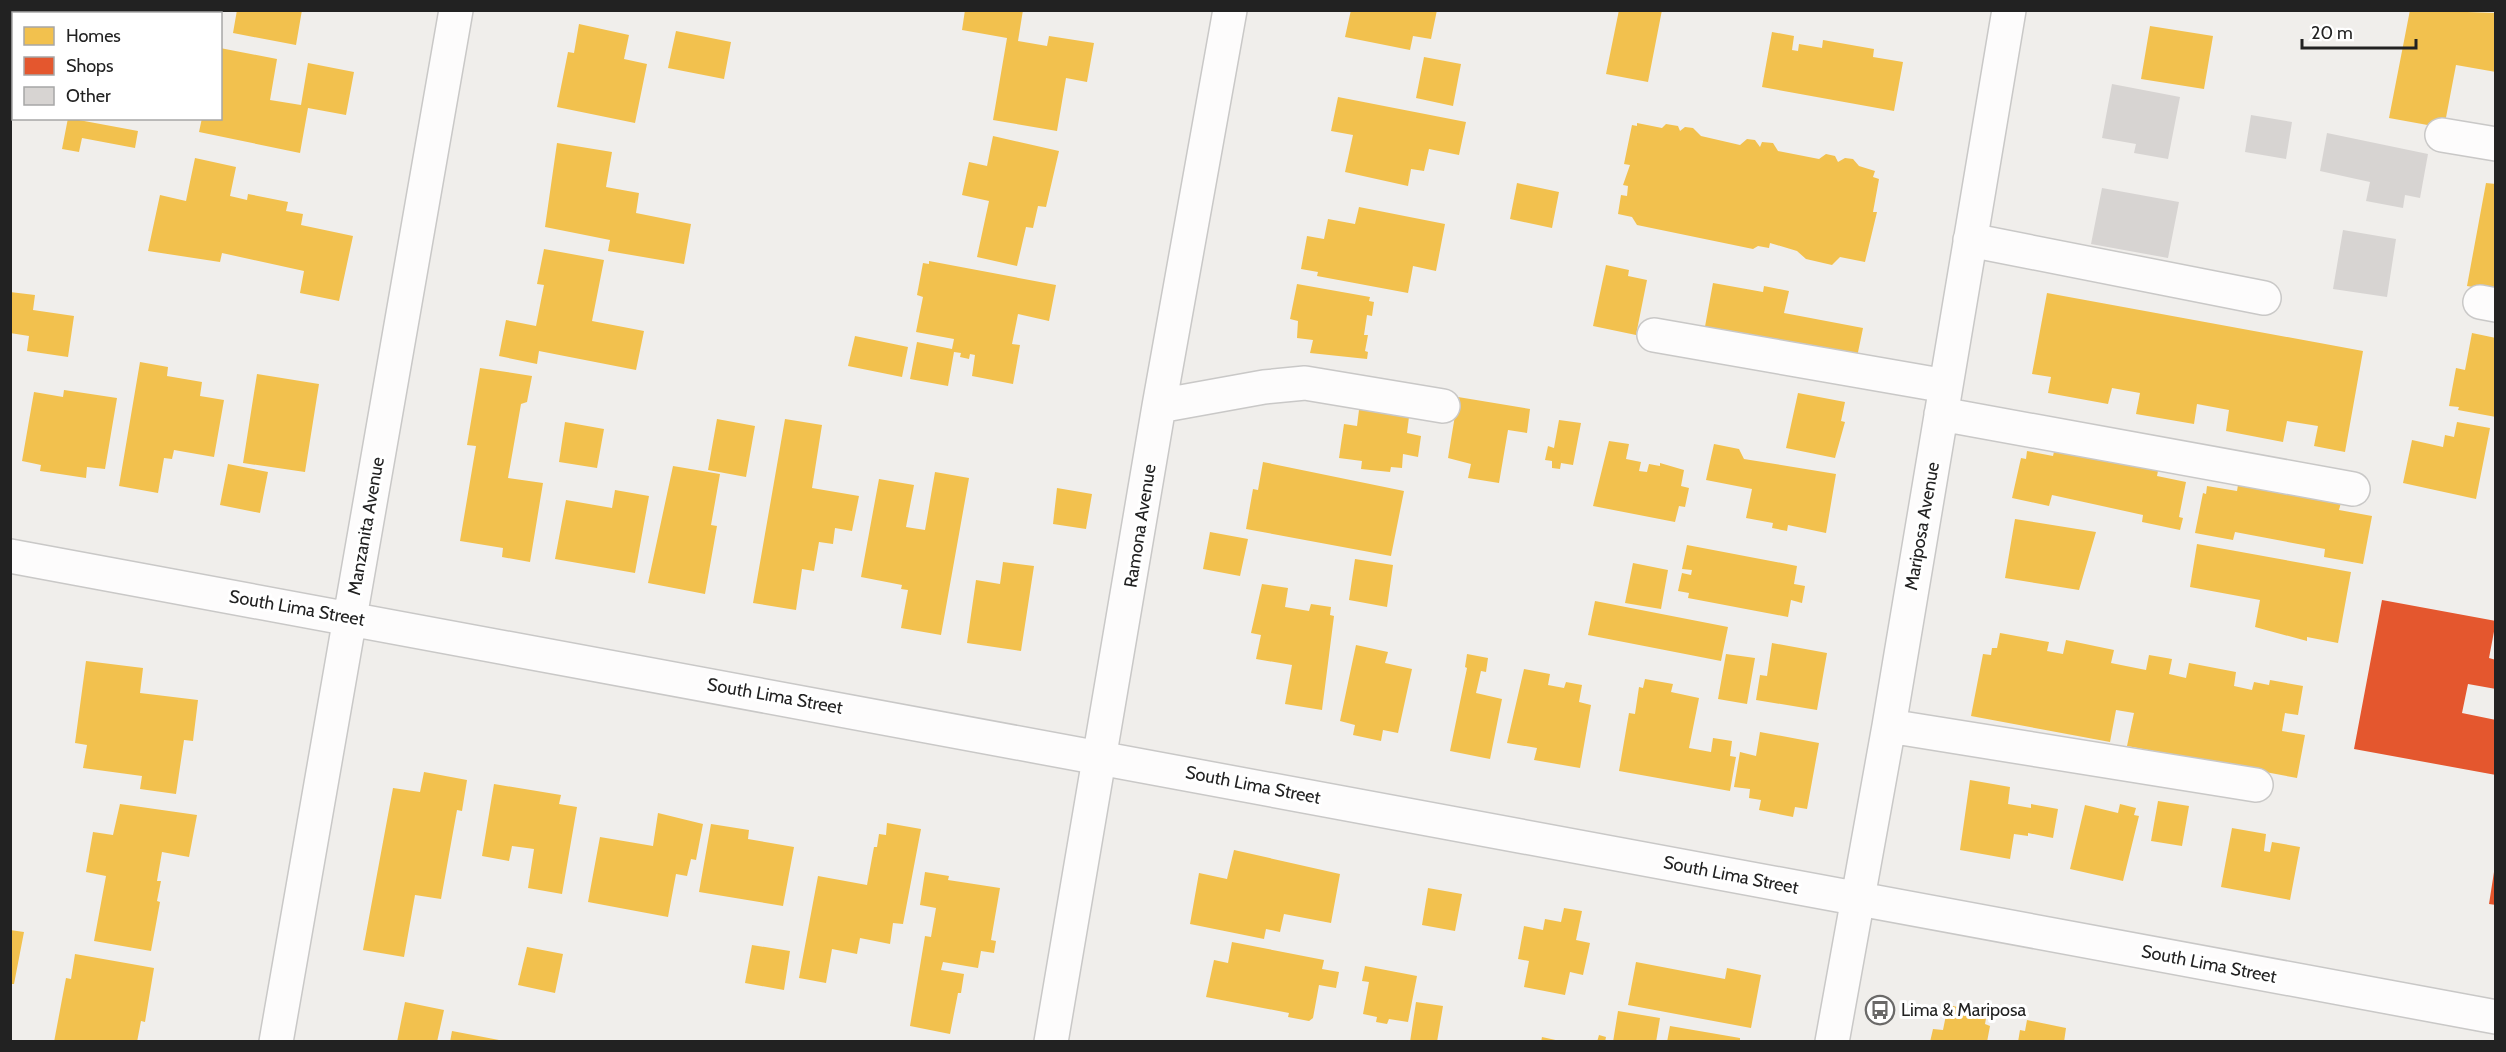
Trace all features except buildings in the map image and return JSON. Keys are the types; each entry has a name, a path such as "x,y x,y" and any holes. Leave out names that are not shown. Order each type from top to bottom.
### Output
{"street":[{"name":"Manzanita Avenue","path":"276,1041 456,10"},
{"name":"Ramona Avenue","path":"1051,1041 1159,406 1230,10"},
{"name":"Mariposa Avenue","path":"1832,1041 1856,898 1889,726 2009,10"},
{"path":"2442,135 2496,144"},
{"path":"1970,240 2264,298"},
{"path":"1654,335 2353,489"},
{"path":"1159,406 1264,387 1305,383 1443,406"},
{"name":"South Lima Street","path":"10,556 1101,756 2496,1017"},
{"path":"1889,726 2256,785"}],"place":[{"name":"Lima & Mariposa","path":"1880,1010"}]}
